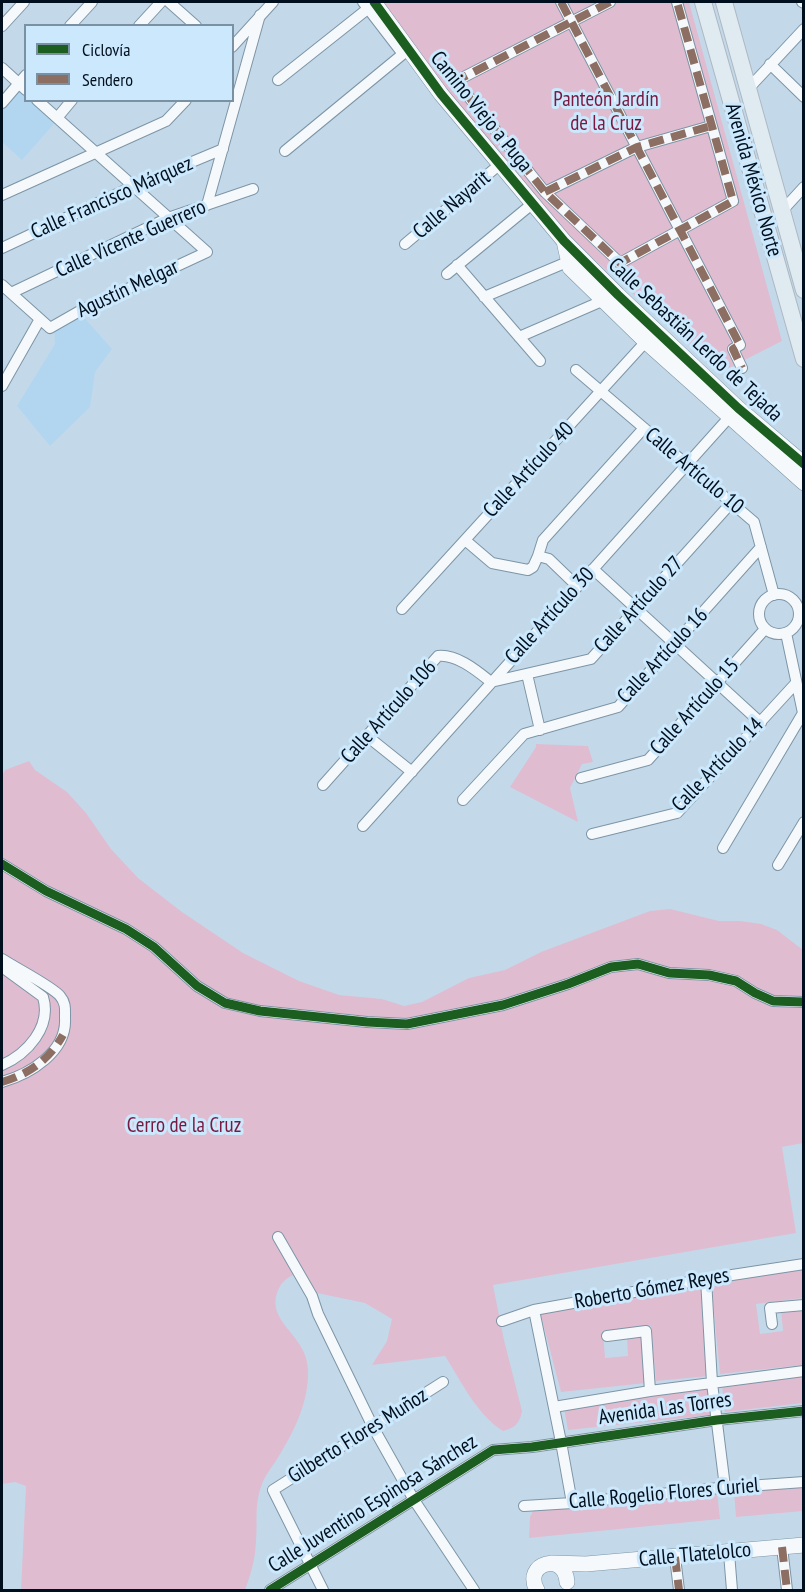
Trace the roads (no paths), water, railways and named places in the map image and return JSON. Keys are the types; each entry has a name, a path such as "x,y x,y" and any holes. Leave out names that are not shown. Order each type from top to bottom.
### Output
{"main road":[{"name":"Avenida México Norte","path":"703,2 802,347"},
{"name":"Avenida México Norte","path":"724,2 804,290"}],"street":[{"path":"2,26 24,2"},
{"path":"72,24 92,2"},
{"path":"141,24 161,2"},
{"path":"170,2 194,24"},
{"path":"234,45 273,2"},
{"path":"561,2 740,345 733,349 742,368"},
{"path":"610,2 456,81 545,192 620,263 733,201 677,2"},
{"path":"278,80 370,3"},
{"name":"Camino Viejo a Puga","path":"370,3 406,52 564,241"},
{"path":"207,205 260,15"},
{"path":"748,89 804,29"},
{"path":"285,151 406,52"},
{"path":"770,64 804,97"},
{"path":"2,68 23,83 2,103"},
{"path":"39,102 168,218"},
{"path":"57,118 70,102"},
{"path":"2,195 166,122 184,102"},
{"path":"545,192 637,147 711,126"},
{"name":"Calle Francisco Márquez","path":"2,248 132,187 223,149"},
{"name":"Calle Nayarit","path":"405,244 499,165"},
{"name":"Calle Vicente Guerrero","path":"4,287 168,218 252,189"},
{"path":"782,211 802,191"},
{"path":"447,274 532,204"},
{"name":"Agustín Melgar","path":"40,319 50,328 78,312 207,252 168,218"},
{"name":"Calle Sebastián Lerdo de Tejada","path":"564,241 574,259 618,295 651,337"},
{"path":"484,297 574,259"},
{"name":"Calle Sebastián Lerdo de Tejada","path":"574,259 570,268 603,301 651,337 734,412 804,483"},
{"path":"457,265 540,361"},
{"path":"2,386 40,319 4,287"},
{"name":"Calle Sebastián Lerdo de Tejada","path":"519,338 618,295"},
{"name":"Calle Artículo 40","path":"402,609 651,337"},
{"name":"Calle Artículo 10","path":"576,370 754,522 774,595"},
{"name":"Calle Sebastián Lerdo de Tejada","path":"734,412 804,464"},
{"name":"Calle Artículo 30","path":"363,826 734,412"},
{"path":"465,540 492,562 528,570 533,567 543,540 644,428"},
{"name":"Calle Artículo 27","path":"491,682 591,659 732,502"},
{"name":"Calle Artículo 16","path":"463,800 524,734 618,707 761,547"},
{"path":"538,556 549,558 577,586"},
{"path":"592,569 760,723"},
{"path":"780,594 792,598 801,608 797,624 786,633 775,634 765,629 761,623 760,609 768,598 774,595 780,594"},
{"name":"Calle Artículo 15","path":"581,778 648,760 765,629"},
{"path":"723,848 802,713 786,633"},
{"name":"Calle Artículo 106","path":"323,785 438,656 446,656 472,668 491,682"},
{"path":"527,674 540,730"},
{"name":"Calle Artículo 14","path":"592,834 677,813 796,683"},
{"path":"368,736 412,772"},
{"path":"778,865 804,822"},
{"path":"2,864 46,891 126,929 154,947 197,986 225,1003 260,1011 407,1024 503,1005 612,968 638,964 669,973 709,975 736,981 773,1001 804,1002"},
{"path":"2,959 59,994 65,1004 66,1024 63,1035 47,1058 27,1073 2,1082"},
{"path":"2,967 43,997 46,1015 31,1045 11,1061 2,1065"},
{"path":"278,1237 312,1296 318,1314 373,1427 414,1500 474,1590"},
{"name":"Roberto Gómez Reyes","path":"502,1321 534,1310 804,1264"},
{"path":"706,1279 712,1383 725,1487"},
{"path":"771,1324 770,1308 804,1305"},
{"path":"534,1310 572,1503"},
{"path":"607,1336 646,1331 650,1391"},
{"name":"Avenida Las Torres","path":"554,1407 650,1391 804,1371"},
{"name":"Gilberto Flores Muñoz","path":"310,1567 273,1490 443,1382"},
{"name":"Avenida Las Torres","path":"532,1447 717,1420 804,1411"},
{"name":"Calle Juventino Espinosa Sánchez","path":"270,1590 493,1450 532,1447"},
{"name":"Calle Rogelio Flores Curiel","path":"524,1506 804,1482"},
{"name":"Calle Tlatelolco","path":"551,1563 586,1564 804,1545"},
{"path":"782,1547 787,1590"},
{"path":"729,1553 732,1590"},
{"path":"675,1557 679,1590"},
{"path":"537,1590 534,1586 534,1575 540,1566 551,1563 564,1571 564,1588"},
{"path":"564,1588 578,1567 586,1564"},
{"path":"310,1567 323,1590"}],"park label":[{"name":"Panteón Jardín de la Cruz","path":"606,112"},
{"name":"Cerro de la Cruz","path":"184,1126"}]}
